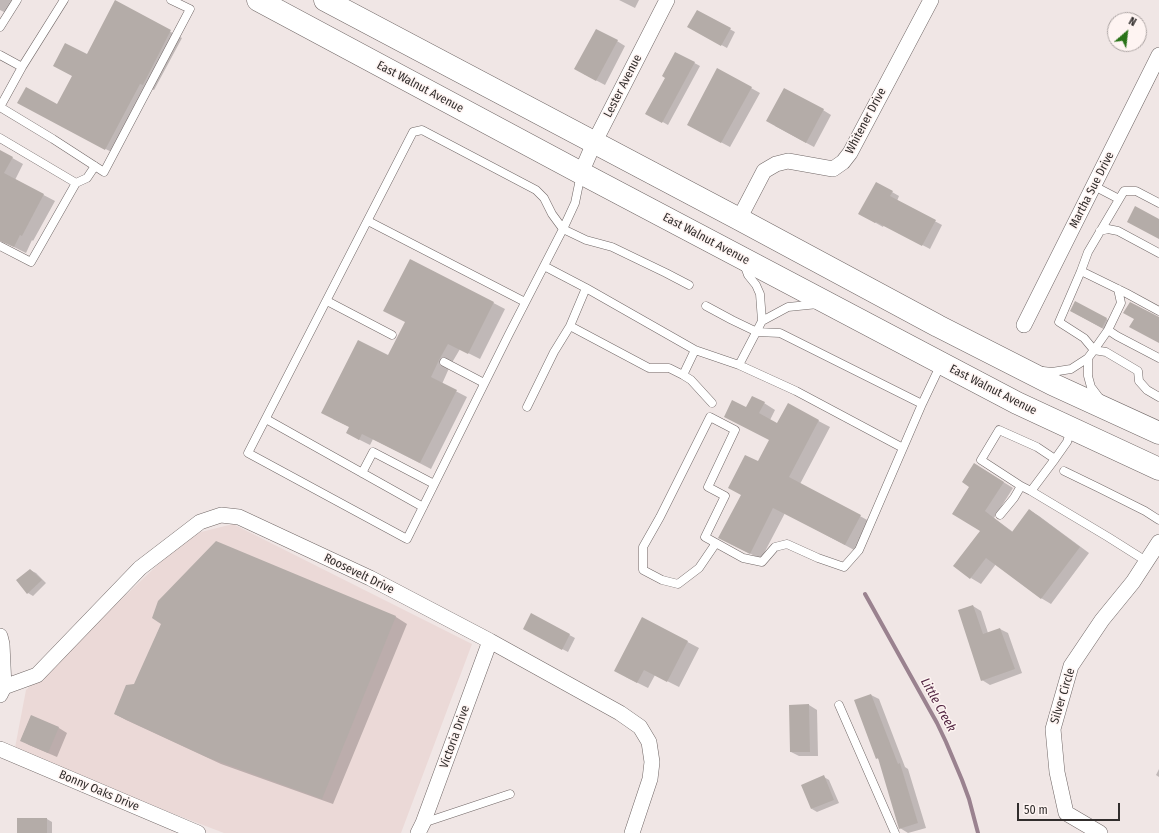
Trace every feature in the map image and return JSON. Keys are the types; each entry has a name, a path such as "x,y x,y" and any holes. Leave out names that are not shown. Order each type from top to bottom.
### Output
{"main road":[{"name":"East Walnut Avenue","path":"258,0 941,364 1017,403 1159,469"},
{"path":"325,0 938,326 1023,369 1159,433"}],"street":[{"name":"Lester Avenue","path":"581,173 594,143 667,0"},
{"name":"Whitener Drive","path":"739,219 764,171 776,164 788,161 833,169 843,162 850,153 930,0"},
{"name":"Martha Sue Drive","path":"1024,324 1159,55"},
{"name":"Roosevelt Drive","path":"2,691 37,675 140,568 200,522 221,516 239,517 370,578 490,641 620,713 640,727 649,742 652,762 650,779 632,833"},
{"name":"Silver Circle","path":"1100,833 1066,813 1058,772 1053,729 1071,666 1102,620 1133,582 1159,542"},
{"path":"0,636 2,644 2,691"},
{"name":"Victoria Drive","path":"420,828 490,641"},
{"name":"Bonny Oaks Drive","path":"0,748 198,833"}],"lane":[{"path":"0,27 17,0"},
{"path":"64,0 22,67 0,107 104,172 190,9 171,0"},
{"path":"0,55 22,67"},
{"path":"581,173 575,203 563,229 406,540 248,453 413,132 422,130 536,190 544,198 552,214 563,229 586,240 612,247 689,285"},
{"path":"0,138 76,183"},
{"path":"0,246 30,262 76,183 87,178 95,166"},
{"path":"1094,186 1119,199"},
{"path":"1159,203 1136,191 1124,191 1088,252 1058,322 1084,338 1094,350 1106,352 1138,371 1139,381 1147,390 1159,397"},
{"path":"368,221 525,302"},
{"path":"1100,231 1108,229 1118,231 1159,253"},
{"path":"739,365 762,321 760,294 756,285 748,275 741,257"},
{"path":"544,266 695,350 739,365 796,391 904,448"},
{"path":"1081,271 1159,311"},
{"path":"527,407 554,352 570,326 586,288"},
{"path":"1023,369 1052,372 1071,369 1088,358 1108,330 1121,303 1118,289"},
{"path":"326,301 392,335"},
{"path":"762,321 788,308 825,302"},
{"path":"706,306 757,332 780,333 922,404"},
{"path":"570,326 649,368 669,368 683,375 691,380 712,403"},
{"path":"1108,330 1116,336 1159,358"},
{"path":"683,375 695,350"},
{"path":"1088,358 1088,376 1091,387 1108,409"},
{"path":"444,362 484,383"},
{"path":"716,544 699,568 678,584 662,580 643,570 643,547 660,517 710,418 735,430 708,487 725,496 705,537 743,558 762,562 775,547 787,544 818,558 844,567 859,550 922,404 941,364"},
{"path":"266,419 423,507"},
{"path":"1031,491 1067,442 1072,428"},
{"path":"1055,459 1037,447 999,430 981,460 1021,486 1146,561"},
{"path":"362,473 373,452 434,484"},
{"path":"1064,471 1106,491 1159,520"},
{"path":"1000,515 1014,498 1021,486"},
{"path":"839,705 895,833"},
{"path":"420,828 510,794"}],"shaded area":[{"path":"233,524 472,644 401,833 224,833 14,753 26,690 189,535"}],"building":[{"path":"115,0 171,30 143,85 140,84 105,150 17,103 26,87 57,104 72,76 53,66 65,43 87,54"},
{"path":"697,10 731,28 721,46 687,27"},
{"path":"596,29 618,40 596,81 574,69"},
{"path":"675,52 695,62 662,123 645,114 665,78 662,76"},
{"path":"717,68 752,87 721,143 687,125"},
{"path":"784,88 824,109 806,143 766,121"},
{"path":"0,150 13,157 4,173 44,194 22,236 20,235 14,247 0,241"},
{"path":"876,182 893,191 890,196 936,220 922,246 858,214"},
{"path":"1135,206 1159,219 1159,239 1127,222"},
{"path":"410,259 494,302 468,354 448,344 431,377 457,390 420,463 362,434 359,440 346,433 349,427 321,413 358,340 388,355 405,322 383,311"},
{"path":"1075,301 1107,318 1102,328 1070,311"},
{"path":"1130,302 1159,317 1159,343 1129,327 1134,319 1123,313"},
{"path":"752,396 765,402 759,413 777,423 788,403 819,420 789,477 861,515 845,545 773,508 750,554 718,538 741,495 728,488 745,455 758,461 769,440 724,417 732,400 746,407"},
{"path":"974,463 1004,482 985,511 1012,532 1029,509 1080,547 1041,599 986,558 970,579 953,566 980,531 952,514 969,487 962,482"},
{"path":"216,541 396,616 322,799 209,758 114,714 126,685 134,684 161,624 152,618 158,601"},
{"path":"30,569 42,580 27,594 16,580"},
{"path":"973,605 983,634 1000,628 1015,669 981,681 958,610"},
{"path":"531,613 570,634 562,650 523,629"},
{"path":"642,617 688,641 667,682 644,670 637,683 614,671"},
{"path":"871,694 898,764 900,763 918,823 899,829 878,758 876,759 854,700"},
{"path":"809,704 810,752 790,752 789,705"},
{"path":"31,715 59,727 48,753 20,741"},
{"path":"824,775 834,800 811,809 801,785"},
{"path":"17,818 47,818 47,833 17,833"}],"waterway":[{"name":"Little Creek","path":"865,594 937,723 946,742 969,799 978,833"}]}
